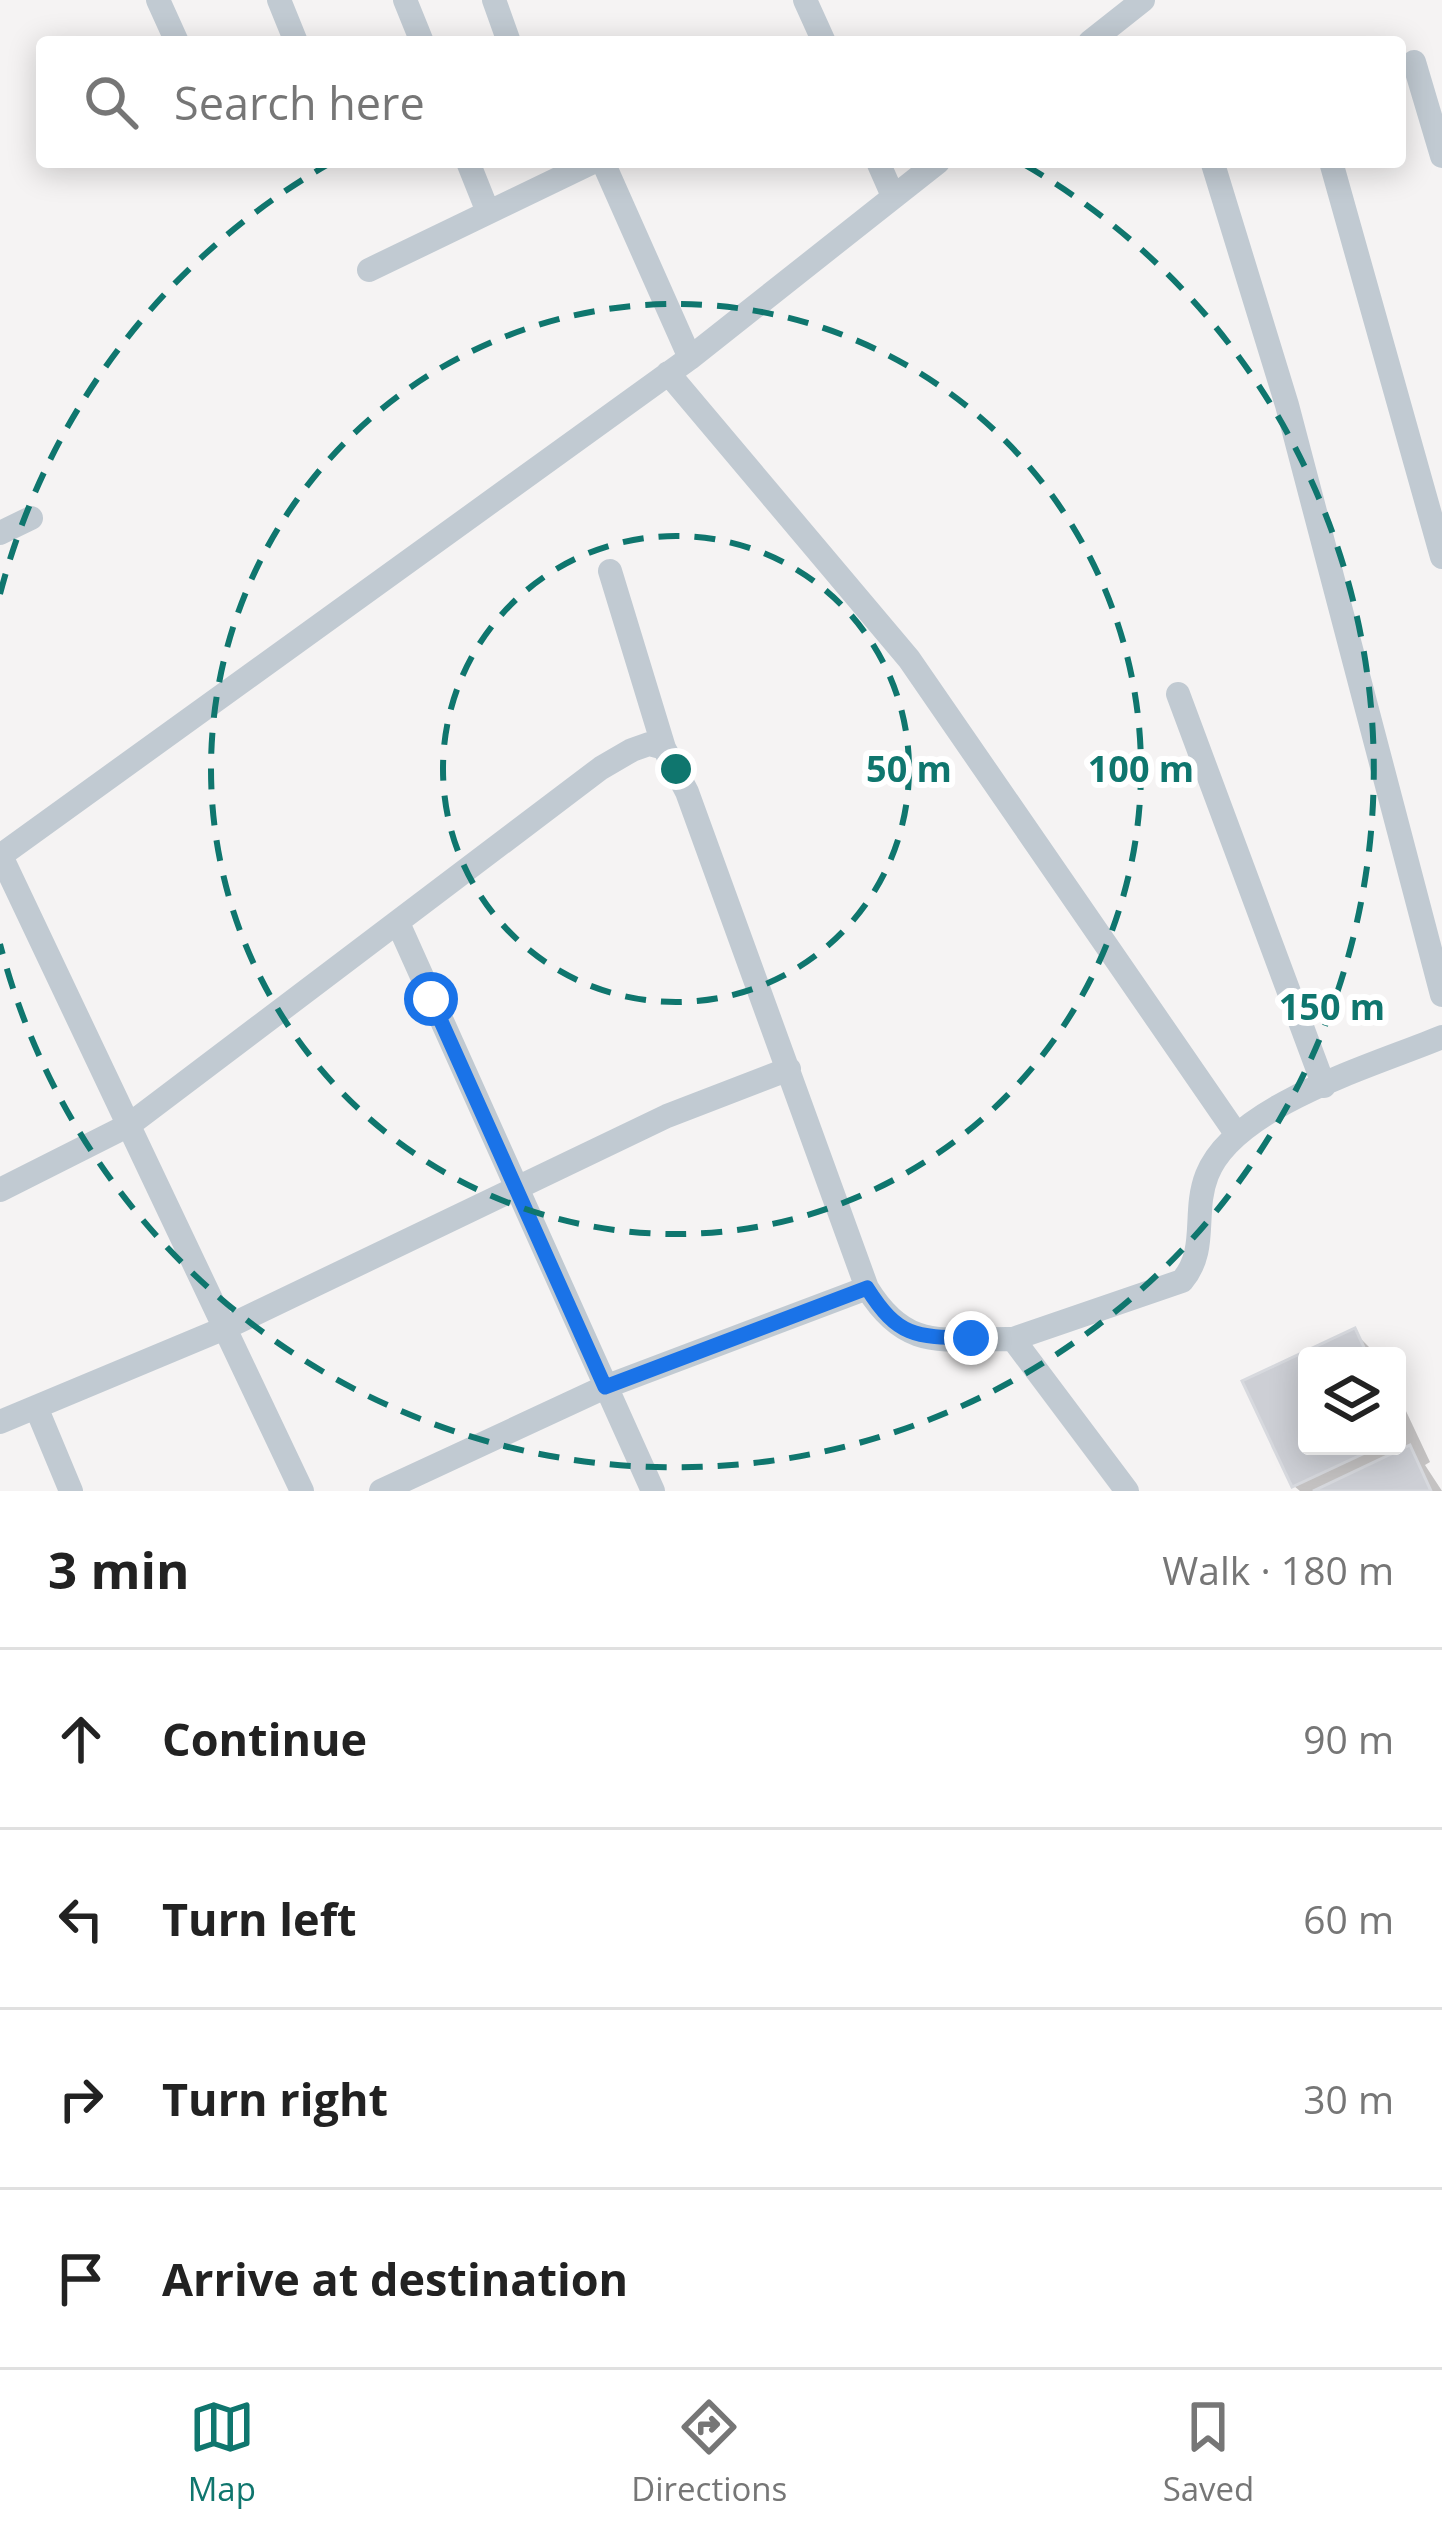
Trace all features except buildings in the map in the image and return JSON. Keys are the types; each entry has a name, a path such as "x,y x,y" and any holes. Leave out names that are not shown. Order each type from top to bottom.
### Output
{"street":[{"path":"158,0 174,36"},
{"path":"280,0 294,36"},
{"path":"405,0 420,36"},
{"path":"494,0 507,36"},
{"path":"805,0 821,36"},
{"path":"1098,36 1143,0"},
{"path":"1414,62 1442,156"},
{"path":"470,168 488,212"},
{"path":"369,270 580,168"},
{"path":"606,168 690,358"},
{"path":"881,168 893,196"},
{"path":"302,1491 0,855 690,358 930,168"},
{"path":"1214,168 1287,405 1442,995"},
{"path":"1333,168 1442,557"},
{"path":"668,373 909,659 1235,1132"},
{"path":"0,533 31,518"},
{"path":"610,571 664,748 687,792 867,1288 898,1330 929,1338 1012,1339 1182,1281 1200,1249 1198,1211 1205,1178 1235,1132 1324,1086 1442,1037"},
{"path":"1178,694 1324,1086"},
{"path":"0,1190 129,1125 601,768 649,744 664,748"},
{"path":"398,923 652,1491"},
{"path":"0,1422 224,1328 667,1116 790,1069"},
{"path":"381,1491 605,1387 867,1288"},
{"path":"1012,1339 1127,1491"},
{"path":"36,1407 71,1491"}],"route":[{"path":"431,999 605,1387 867,1288 898,1330 929,1338 971,1338"}]}
